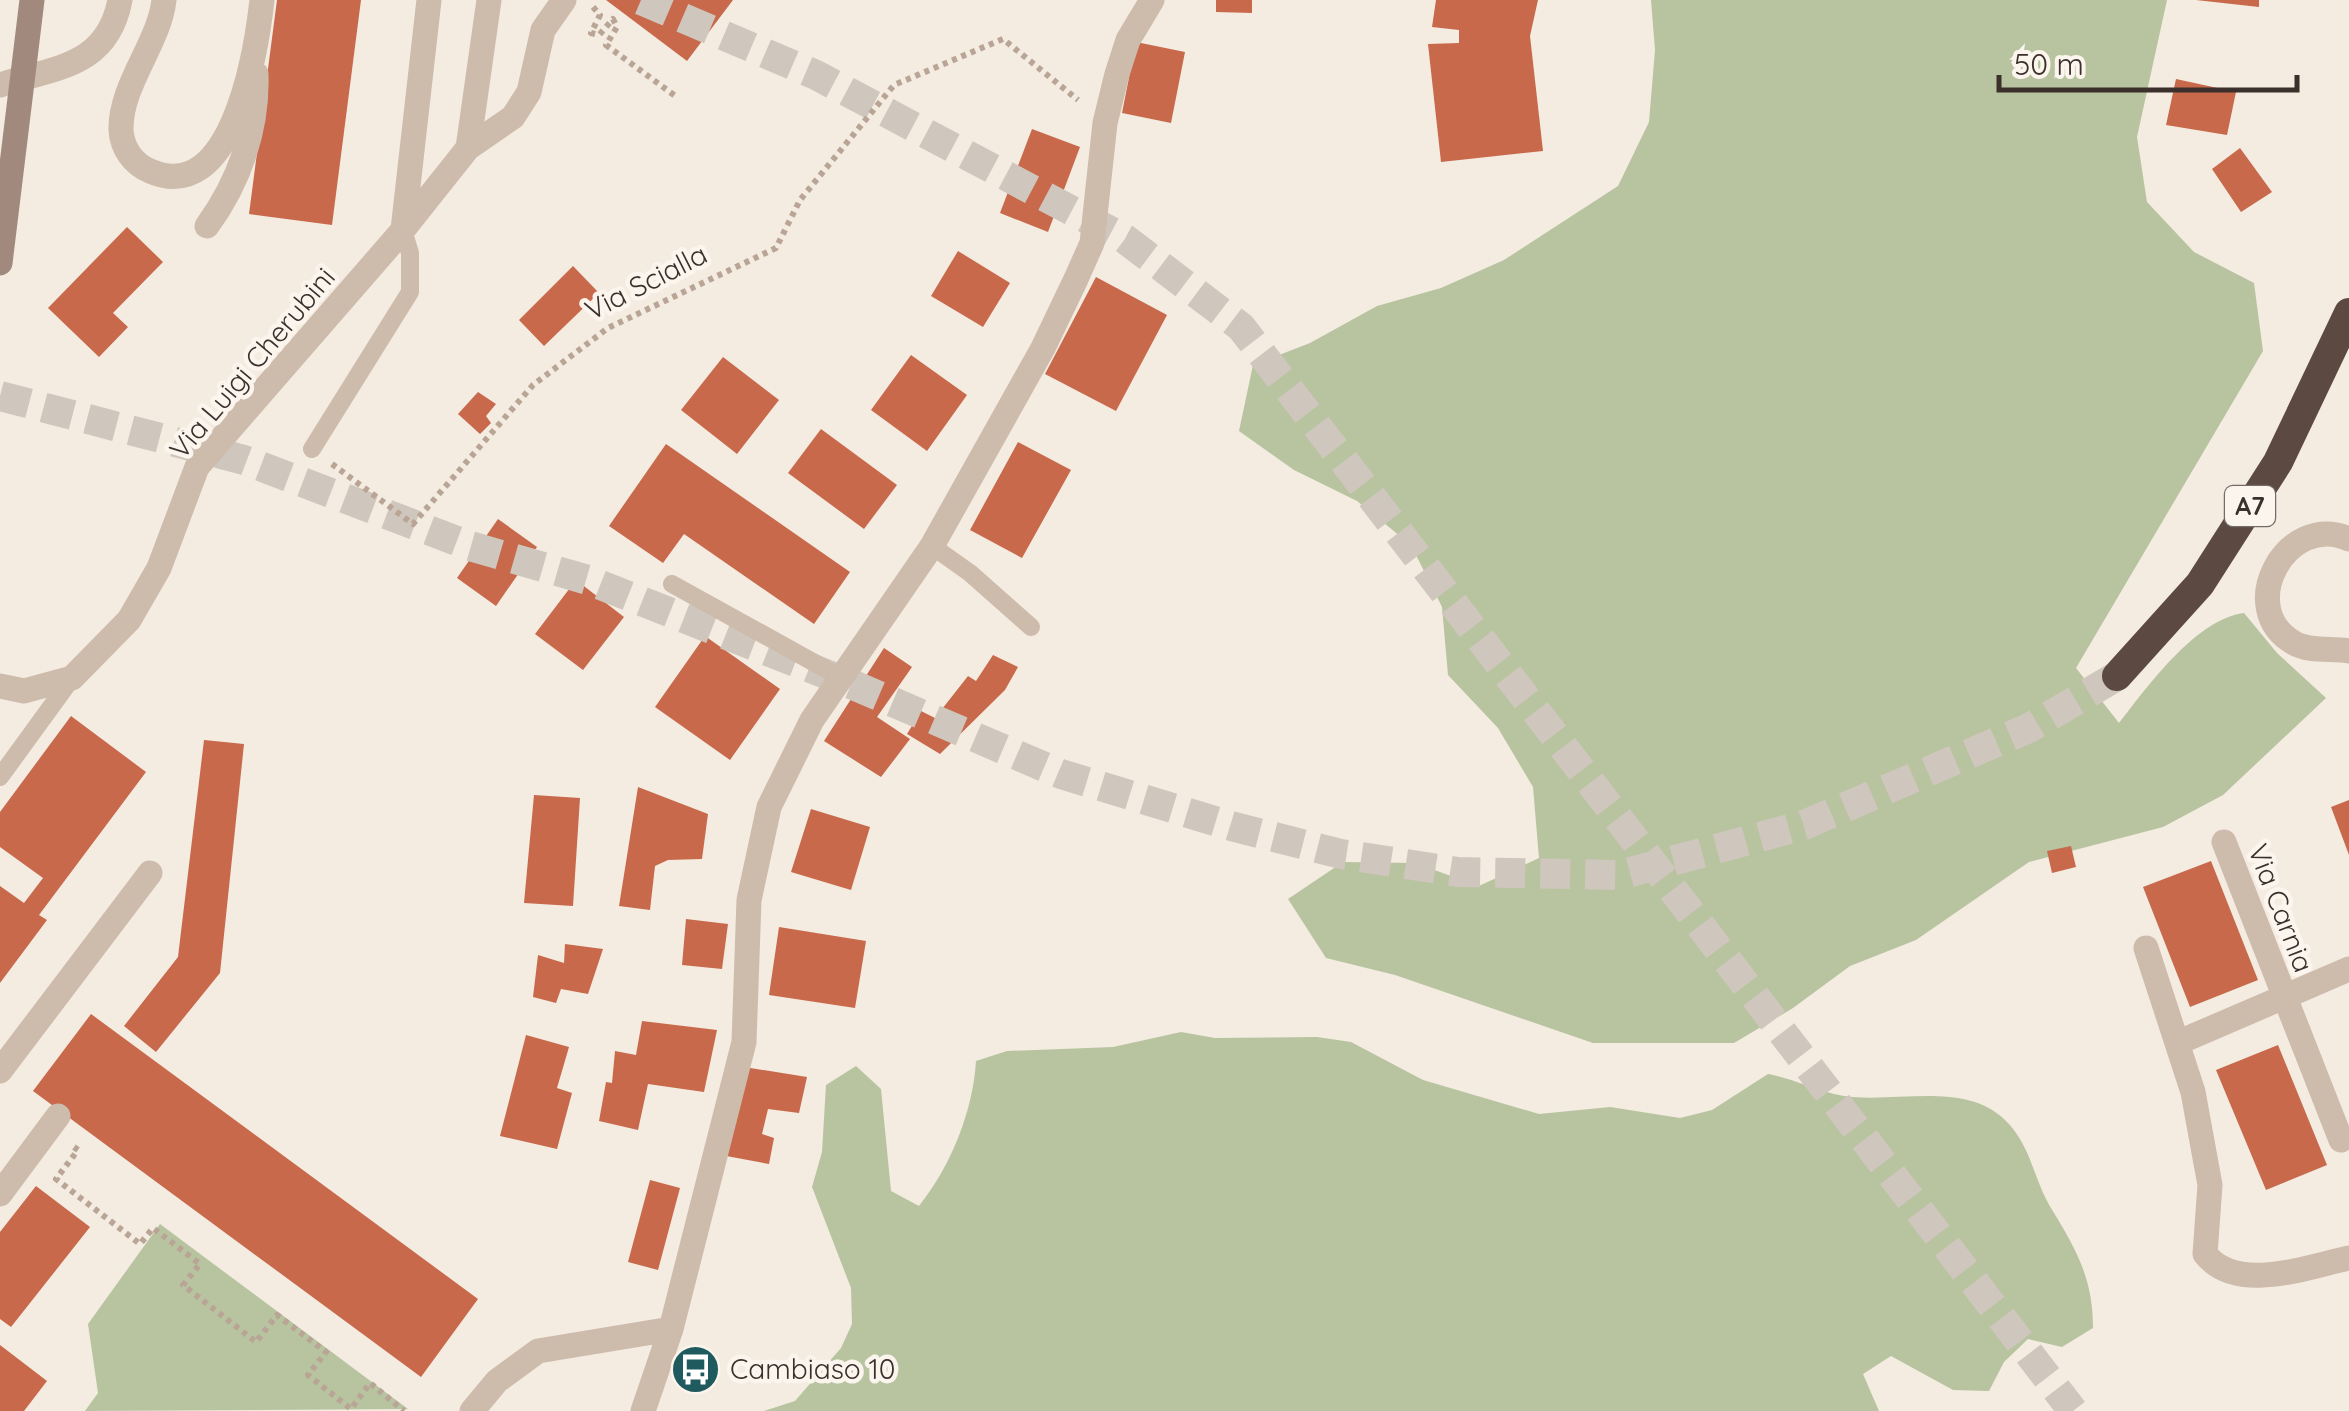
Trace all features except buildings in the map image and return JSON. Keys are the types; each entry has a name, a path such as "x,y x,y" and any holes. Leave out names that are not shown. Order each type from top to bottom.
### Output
{"highway":[{"name":"A7","path":"2118,676 2200,584 2278,462 2349,313"}],"street":[{"path":"0,263 32,0"},
{"path":"0,85 95,52 112,31 120,0"},
{"path":"164,0 162,18 122,117 128,154 140,167 179,178 198,172 210,161 233,118 256,54"},
{"path":"207,226 234,184 251,130 262,0"},
{"path":"403,230 430,0"},
{"path":"468,148 489,0"},
{"name":"Via Luigi Cherubini","path":"0,686 24,691 72,678 118,633 146,594 197,467 403,230 468,148 514,117 529,92 543,30 564,0"},
{"path":"643,1411 671,1329 744,1042 749,900 762,830 812,720 932,546 1043,348 1092,244 1106,123 1128,40 1152,0"},
{"path":"2349,539 2319,534 2288,549 2274,565 2268,597 2272,618 2291,641 2310,648 2349,651"},
{"name":"Via Carnia","path":"2224,842 2342,1140"},
{"path":"0,1071 150,872"},
{"path":"2146,948 2193,1092 2210,1185 2205,1254 2214,1265 2246,1276 2349,1258"},
{"name":"Via Carnia","path":"2177,1043 2349,969"},
{"path":"0,1194 53,1122"},
{"path":"472,1411 496,1382 538,1351 671,1329"}],"lane":[{"path":"312,449 410,292 410,252 403,230"},
{"path":"932,546 970,573 1031,627"},
{"path":"672,584 840,676"},
{"path":"0,777 72,678"}],"path":[{"path":"584,0 600,16 592,33 599,35 613,18 617,27 606,45 678,98"},
{"name":"Via Scialla","path":"312,449 413,524 534,384 608,328 776,248 800,200 894,84 1004,38 1106,123"},
{"path":"53,1122 78,1150 56,1179 140,1244 153,1228 200,1264 183,1286 256,1342 277,1315 326,1352 308,1375 350,1409 370,1383 404,1411"}],"green space":[{"path":"1651,0 2167,0 2137,137 2147,202 2194,252 2254,283 2263,351 2076,668 2119,723 2191,641 2226,618 2244,613 2277,653 2326,698 2223,795 2163,827 2029,862 1916,940 1850,966 1793,1008 1734,1043 1593,1043 1395,975 1326,958 1288,899 1343,862 1415,863 1479,886 1539,858 1533,787 1498,728 1448,675 1442,607 1411,545 1357,501 1294,470 1239,431 1253,365 1310,343 1377,306 1441,288 1504,260 1618,186 1649,122 1655,50"},
{"path":"1181,1032 1215,1038 1317,1037 1351,1042 1423,1080 1539,1114 1610,1107 1680,1118 1712,1110 1768,1074 1855,1097 1967,1100 1987,1107 2005,1120 2021,1140 2045,1197 2081,1265 2090,1294 2093,1328 2062,1347 2028,1339 2004,1362 1989,1391 1953,1390 1891,1356 1863,1374 1879,1411 764,1411 795,1401 841,1348 852,1324 851,1288 812,1187 822,1152 826,1085 856,1066 881,1089 891,1191 919,1206 941,1174 958,1137 976,1061 1007,1051 1113,1047"},
{"path":"160,1224 408,1409 85,1411 98,1393 88,1324"}],"tunnel":[{"path":"641,0 816,75 1125,239 1241,327 2073,1411"},
{"path":"0,396 244,460 470,546 588,580 851,684 1061,774 1231,826 1341,854 1458,872 1620,875 1804,825 2029,728 2117,676"}],"place":[{"name":"Cambiaso 10","path":"695,1369"}]}
